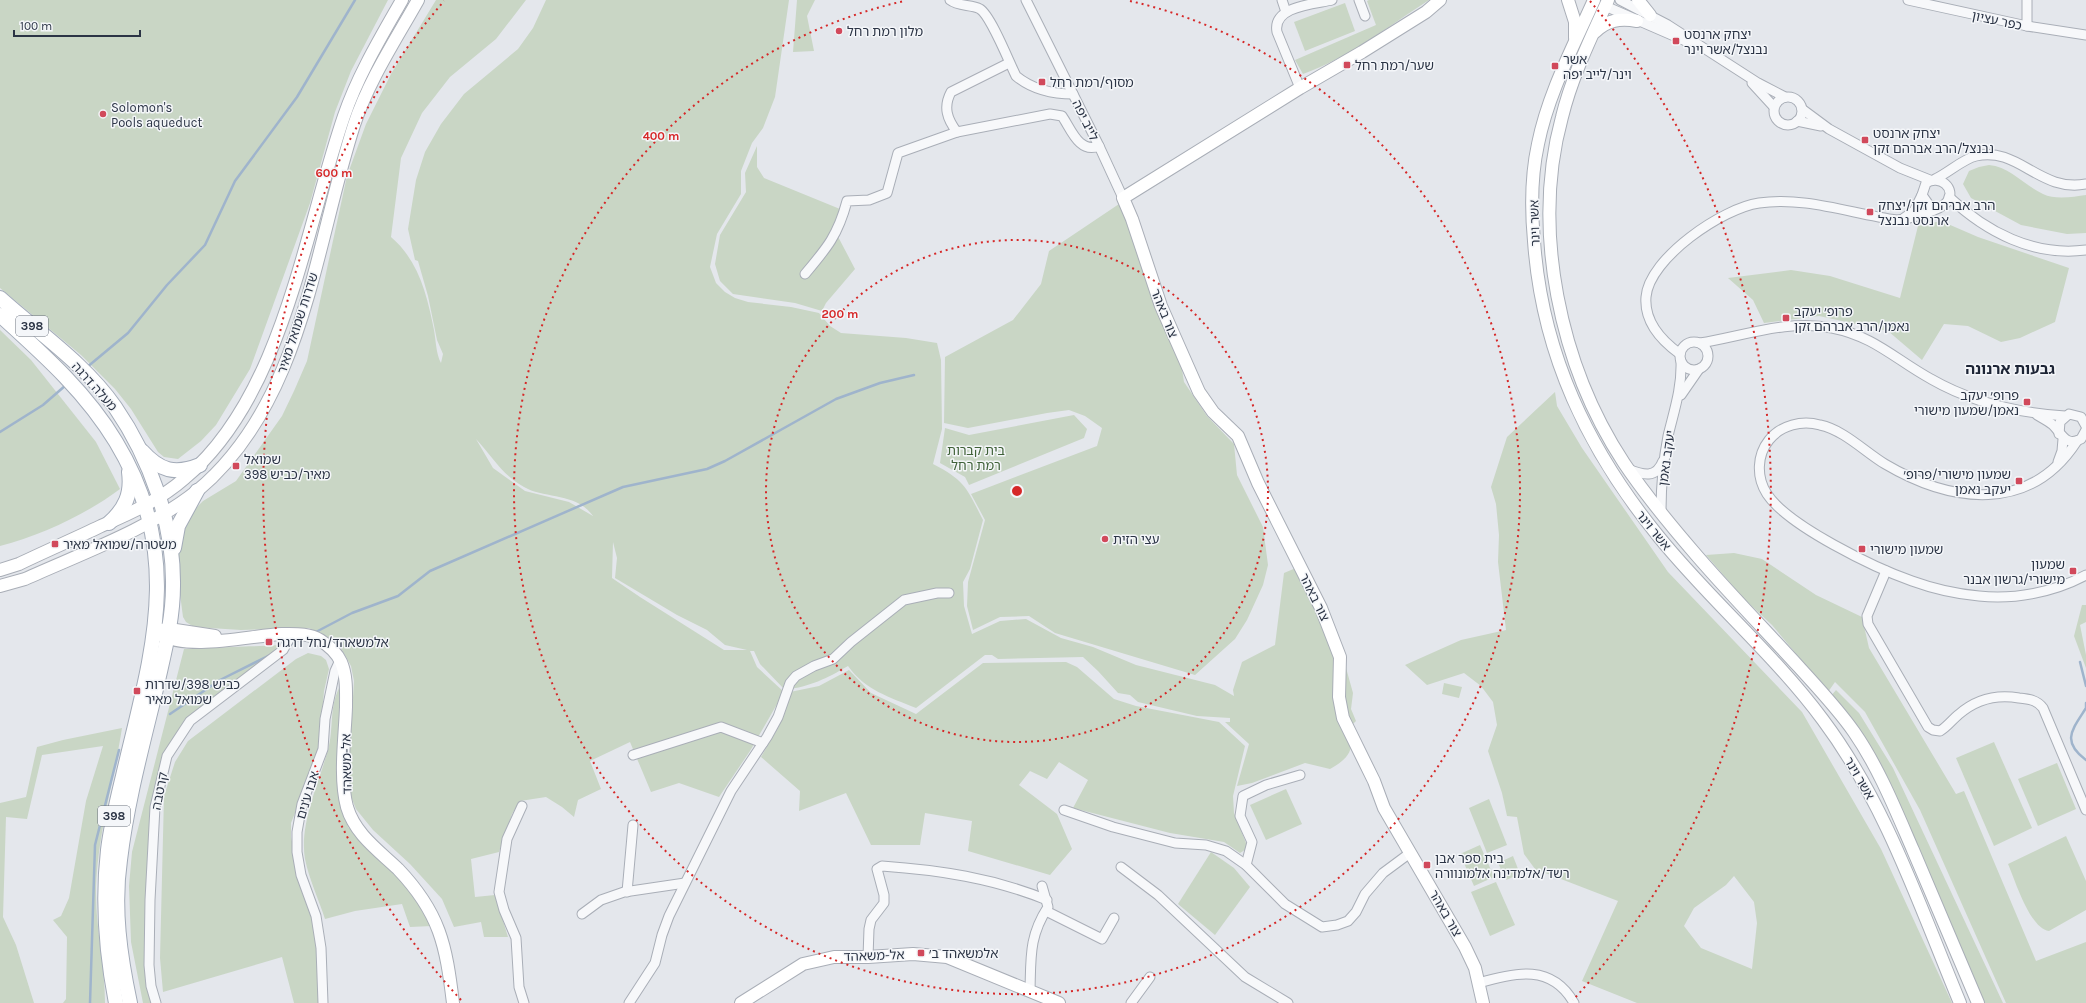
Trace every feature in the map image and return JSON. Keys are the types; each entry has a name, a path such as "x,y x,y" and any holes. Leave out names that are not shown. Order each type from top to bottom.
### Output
{"main road":[{"name":"שדרות שמואל מאיר","path":"0,570 19,564 159,498 200,465 220,442 234,422 257,382 294,283 344,115 364,69 402,0"},
{"name":"שדרות שמואל מאיר","path":"0,586 25,579 164,514 197,491 227,461 244,441 260,417 280,378 297,330 342,165 363,100 418,0"},
{"path":"1123,198 1300,88 1362,52 1426,12 1440,0"},
{"path":"1568,0 1575,22 1575,43"},
{"path":"1593,0 1607,3"},
{"name":"אשר וינר","path":"1593,0 1545,116 1538,145 1532,204 1535,256 1542,305 1549,334 1567,389 1593,441 1631,501 1685,568 1791,682 1822,718 1844,750 1883,819 1960,1003"},
{"path":"1638,0 1650,15"},
{"name":"אשר וינר","path":"1607,3 1571,85 1555,148 1550,218 1551,251 1560,313 1575,361 1598,416 1628,469 1661,512 1731,594 1835,706 1856,734 1870,758 1899,819 1978,1003"},
{"path":"1592,36 1600,27 1609,22 1619,19 1637,20"},
{"name":"צור באהר","path":"1123,198 1132,218 1161,306 1199,392 1213,412 1238,436 1258,483 1321,608 1340,657 1339,697 1343,718 1374,781 1384,808 1465,947 1475,968 1483,1003"},
{"name":"מעלה דרגה","path":"0,298 65,354 99,387 114,406 138,445 159,498"},
{"name":"מעלה דרגה","path":"0,315 55,365 103,422 127,462 144,506"},
{"path":"138,445 155,462 169,470 181,471 200,465"},
{"path":"109,522 117,516 128,498 130,482 127,462"},
{"path":"172,557 178,526 197,491"},
{"name":"398","path":"130,1003 118,931 117,895 119,862 129,807 168,633 173,588 172,557 164,514 159,498"},
{"name":"398","path":"116,1003 107,945 104,907 108,849 155,631 158,602 158,566 149,522 144,506"},
{"path":"155,631 203,642 292,634 311,636 319,640 334,652 340,660"},
{"name":"אל-משאהד","path":"340,660 345,680 345,790 350,815 356,828 370,844 398,870 417,891 438,925 448,966 453,1003"},
{"name":"אל-משאהד","path":"741,1003 803,964 834,957 868,957 913,954 947,957 1059,1003"}],"street":[{"path":"950,0 981,10 989,20 1016,76 1035,88 1058,94 1074,94"},
{"name":"לייב יפה","path":"1026,0 1074,94 1123,198"},
{"path":"1282,0 1286,12"},
{"path":"1300,88 1277,32 1277,22 1286,12 1332,0"},
{"path":"1359,0 1365,16"},
{"path":"1620,0 1650,15 1739,71 1785,97 1798,101 1802,109 1829,129 1900,168 1933,180 1944,182 1948,187"},
{"name":"כפר עציון","path":"1908,0 2027,26 2086,35"},
{"path":"2027,0 2027,26"},
{"path":"1607,3 1637,20 1703,47"},
{"path":"957,132 949,122 947,112 946,101 951,92 1009,63"},
{"path":"1739,71 1774,107"},
{"path":"1785,97 1778,100 1774,107 1775,116 1780,122 1788,125 1797,121 1802,113 1802,109"},
{"path":"805,274 834,238 847,201 869,200 887,193 898,153 957,132 1050,114 1062,116 1076,139 1085,147 1094,148 1099,146"},
{"path":"1797,121 1829,129"},
{"path":"1901,220 1914,210 1922,192 1933,180 1972,157 1994,155 2015,162 2045,180 2066,185 2086,184"},
{"path":"1962,164 1948,187 1949,197 1968,213 2025,246 2060,252 2086,250"},
{"path":"1900,168 1922,192 1929,205 1940,206 1968,213"},
{"path":"1734,336 1714,348 1708,356 1705,364 1699,369 1686,368 1680,358 1652,326 1646,308 1647,289 1651,280 1668,258 1693,235 1731,211 1758,203 1786,201 1901,220 1910,219 1940,206 1949,197"},
{"path":"1658,334 1670,341 1687,344 1691,342 1700,343 1796,326 1814,326 1846,331 1874,342 1945,387 1977,399 2034,413 2065,416 2078,415 2084,420 2086,426"},
{"path":"1700,343 1706,349 1708,356"},
{"path":"1680,358 1687,344"},
{"name":"יעקב נאמן","path":"1661,512 1665,458 1680,386 1680,358"},
{"name":"יעקב נאמן","path":"1676,405 1684,388 1699,369"},
{"path":"2034,413 2049,422 2061,436 2070,442 2077,441"},
{"path":"2056,465 2062,451 2060,422 2065,416"},
{"path":"2086,430 2084,436 2077,441 2069,452 2056,465 2031,483 2013,492 1994,495 1975,496 1956,493 1919,481 1887,465 1838,433 1822,425 1806,422 1792,424 1779,431 1766,446 1759,465 1760,479 1767,493 1778,507 1844,551 1886,571 1933,588 1961,594 1990,597 2023,595 2074,581 2086,580"},
{"path":"1628,469 1640,474 1650,475 1660,468 1665,458"},
{"path":"1886,571 1867,616 1868,624 1928,727 1933,730 1940,731 1968,707 1980,700 1995,696 2014,697 2040,703 2044,708 2086,810"},
{"path":"2074,581 2086,575"},
{"path":"629,1003 655,963 662,936 685,883 731,791 763,743 778,717 790,683 796,676 814,666 833,659 851,642 904,600 937,593 949,593"},
{"name":"קרטבה","path":"156,1003 151,986 149,965 150,900 155,807 167,756 190,721 283,650 292,634"},
{"name":"אבו ע'נים","path":"323,1003 321,948 316,916 301,875 297,852 297,832 302,804 323,749 325,719 335,671 340,660"},
{"path":"633,755 721,727 734,730 763,743"},
{"path":"1246,865 1252,842 1239,811 1243,796 1266,785 1300,775"},
{"path":"522,806 507,839 499,892 504,910 516,938 519,987 524,1003"},
{"path":"1064,810 1113,827 1175,843 1206,845 1226,851 1246,865 1285,904 1322,927 1337,926 1348,921 1356,912 1365,894 1383,874 1410,852"},
{"path":"627,892 633,825"},
{"path":"868,957 871,920 884,903 884,894 877,869 882,866 932,870 987,879 1025,890 1047,900"},
{"path":"1121,867 1158,895 1245,977 1288,1003"},
{"path":"582,914 600,900 627,892 685,883"},
{"path":"1030,990 1032,948 1037,924 1048,907 1042,886"},
{"path":"1046,911 1102,938 1114,918"},
{"path":"1479,982 1507,974 1531,974 1547,977 1560,984 1574,1003"},
{"path":"1131,1003 1150,977"}],"green space":[{"path":"0,0 388,0 351,71 335,112 310,203 250,369 216,425 201,441 178,459 164,457 158,452 131,409 115,389 81,355 0,288"},
{"path":"436,0 526,0 496,39 450,77 422,113 401,158 391,237 401,246 409,257 420,279 428,304 437,352 441,363 443,354 437,340 428,296 418,261 415,260 408,229 416,180 425,152 441,124 464,94 518,49 533,28 546,0 789,0 775,97 763,128 752,143 741,171 741,194 717,234 710,267 716,283 725,292 735,298 748,302 791,307 819,313 830,326 841,333 906,338 937,343 941,360 942,429 933,464 959,481 969,493 983,520 970,569 963,582 964,606 972,634 1000,621 1026,619 1061,638 1093,647 1136,665 1215,685 1234,696 1233,690 1242,662 1275,645 1284,573 1303,565 1341,650 1353,693 1351,709 1356,721 1348,729 1351,743 1349,753 1342,761 1330,769 1305,763 1252,783 1237,786 1249,744 1225,722 1230,722 1230,718 1197,716 1138,702 1130,695 1118,693 1083,657 998,659 992,655 985,655 916,708 878,692 862,681 848,666 833,675 818,681 785,690 760,664 754,651 750,651 757,667 784,692 750,751 719,797 679,783 651,792 630,742 590,761 601,789 578,800 574,817 546,797 520,801 512,814 499,852 471,859 475,897 495,895 508,937 484,937 481,922 454,927 442,899 410,864 373,830 356,809 350,794 350,746 354,681 351,666 342,650 333,640 309,628 241,630 194,627 186,622 183,617 176,563 177,552 184,531 195,509 203,501 236,481 282,416 294,391 307,361 347,176 366,124 391,74","holes":["476,439 503,471 516,482 532,491 569,499 586,508 593,516 569,502 525,491 493,468","613,542 617,558 615,578 677,615 707,630 725,645 747,650 724,650 612,578"]},
{"path":"797,0 815,0 807,16 814,51 793,52"},
{"path":"1429,0 1352,50 1303,74 1295,60 1376,25 1367,1"},
{"path":"1345,3 1355,31 1305,51 1294,22"},
{"path":"757,146 757,167 764,178 840,209 834,229 855,269 826,303 822,311 795,303 733,294 720,281 715,264 720,235 746,192 745,173"},
{"path":"1989,165 2004,169 2048,196 2064,198 2086,195 2086,233 2067,234 2021,225 1971,198 1963,184 1969,171"},
{"path":"1122,202 1179,350 1184,382 1207,416 1234,444 1237,475 1263,527 1268,565 1263,585 1247,620 1235,639 1195,675 1055,633 1029,616 1000,617 973,630 967,606 968,582 985,520 971,494 1097,446 1102,428 1085,416 1069,410 968,428 944,423 945,357 1013,320 1041,284 1049,251"},
{"path":"1941,221 1978,237 2069,268 2055,322 2020,338 2001,342 1968,326 1944,324 1922,360 1888,331 1819,316 1764,323 1753,300 1728,278 1791,270 1830,276 1900,298 1918,226"},
{"path":"0,330 31,360 96,442 120,489 78,516 32,536 0,546"},
{"path":"1555,392 1557,406 1582,448 1668,572 1802,712 1881,849 1952,1003 1637,1003 1582,981 1618,901 1535,869 1524,854 1517,817 1507,816 1502,793 1488,751 1497,725 1493,702 1481,686 1464,673 1427,685 1405,665 1461,640 1506,630 1498,562 1499,535 1496,504 1491,487 1507,437","holes":["1734,876 1754,902 1757,923 1752,969 1701,948 1684,926 1694,908 1726,885"]},
{"name":"בית קברות רמת רחל","path":"1074,415 1087,429 1084,438 969,485 965,477 940,463 945,428 969,435"},
{"path":"1734,553 1762,559 1816,595 1862,617 1869,648 1956,794 1964,791 2036,961 2086,942 2086,1003 2006,1003 1920,810 1865,712 1835,682 1828,692 1772,625 1744,599 1706,555"},
{"path":"2082,605 2086,605 2086,622 2080,625 2086,655 2086,668 2074,636"},
{"path":"283,645 187,718 152,805 152,1003 143,1003 131,942 129,886 132,852 184,649"},
{"path":"308,653 321,656 326,660 329,669 324,691 320,743 316,761 291,823 291,837 302,888 315,929 319,1003 294,1003 282,957 163,992 160,958 164,796 175,762 188,741 296,659"},
{"path":"1066,662 1077,667 1114,699 1136,706 1219,722 1245,746 1233,796 1234,813 1248,848 1240,853 1224,842 1170,833 1073,808 1088,780 1059,762 1047,779 1030,771 1019,785 1057,814 1072,849 1050,875 968,851 972,821 925,813 920,845 871,845 846,793 799,811 800,791 761,757 778,728 790,692 819,686 849,670 871,693 916,714 983,663"},
{"path":"1444,683 1462,687 1459,698 1442,694"},
{"path":"339,688 339,777 342,810 348,827 415,895 432,926 410,927 402,904 355,911 325,919 307,867 304,846 307,818 330,742 334,703"},
{"path":"1836,690 1859,713 1893,768 2003,1003 1984,1003 1898,811 1831,696"},
{"path":"122,728 102,832 97,874 96,908 104,975 105,1003 63,1003 66,999 67,937 53,920 61,916 69,898 86,801 103,746 42,755 27,819 6,817 3,917 16,945 34,1003 0,1003 0,803 26,797 37,747"},
{"path":"1994,742 2032,828 1994,846 1956,758"},
{"path":"2057,763 2076,809 2038,826 2018,779"},
{"path":"1286,789 1302,824 1266,840 1250,805"},
{"path":"1489,799 1507,845 1487,853 1469,808"},
{"path":"2066,836 2086,881 2086,910 2049,931 2042,928 2030,913 2019,892 2008,864"},
{"path":"1480,845 1494,877 1474,886 1460,854"},
{"path":"1211,852 1234,868 1250,887 1215,935 1178,904"},
{"path":"1513,856 1520,874 1506,880 1498,863"},
{"path":"1496,882 1515,925 1490,936 1471,892"}],"waterway":[{"path":"86,368 128,333 167,285 205,245 235,181 297,97 355,0"},
{"path":"314,633 352,613 398,596 430,571 623,487 707,469 725,461 836,399 880,383 914,375"},
{"path":"0,432 43,405 66,385"},
{"path":"289,645 301,639"},
{"path":"170,714 220,680 270,655"},
{"path":"2080,662 2086,686"},
{"path":"2086,703 2086,708 2071,735 2073,747 2086,760"},
{"path":"90,1003 95,845 119,750"}],"place":[{"name":"מלון רמת רחל","path":"839,31"},
{"name":"יצחק ארנסט נבנצל/אשר וינר","path":"1676,41"},
{"name":"שער/רמת רחל","path":"1347,65"},
{"name":"אשר וינר/לייב יפה","path":"1555,66"},
{"name":"מסוף/רמת רחל","path":"1042,82"},
{"name":"Solomon's Pools aqueduct","path":"103,114"},
{"name":"יצחק ארנסט נבנצל/הרב אברהם זקן","path":"1865,140"},
{"name":"הרב אברהם זקן/יצחק ארנסט נבנצל","path":"1870,212"},
{"name":"פרופ׳ יעקב נאמן/הרב אברהם זקן","path":"1786,318"},
{"name":"פרופ׳ יעקב נאמן/שמעון מישורי","path":"2027,402"},
{"name":"שמואל מאיר/כביש 398","path":"236,466"},
{"name":"שמעון מישורי/פרופ׳ יעקב נאמן","path":"2019,481"},
{"name":"עצי הזית","path":"1105,539"},
{"name":"משטרה/שמואל מאיר","path":"55,544"},
{"name":"שמעון מישורי","path":"1862,549"},
{"name":"שמעון מישורי/גרשון אבנר","path":"2073,571"},
{"name":"אלמשאהד/נחל דרגה","path":"269,642"},
{"name":"כביש 398/שדרות שמואל מאיר","path":"137,691"},
{"name":"בית ספר אבן רשד/אלמדינה אלמונוורה","path":"1427,865"},
{"name":"אלמשאהד ב׳","path":"921,953"}],"district":[{"name":"גבעות ארנונה","path":"2010,369"}]}
